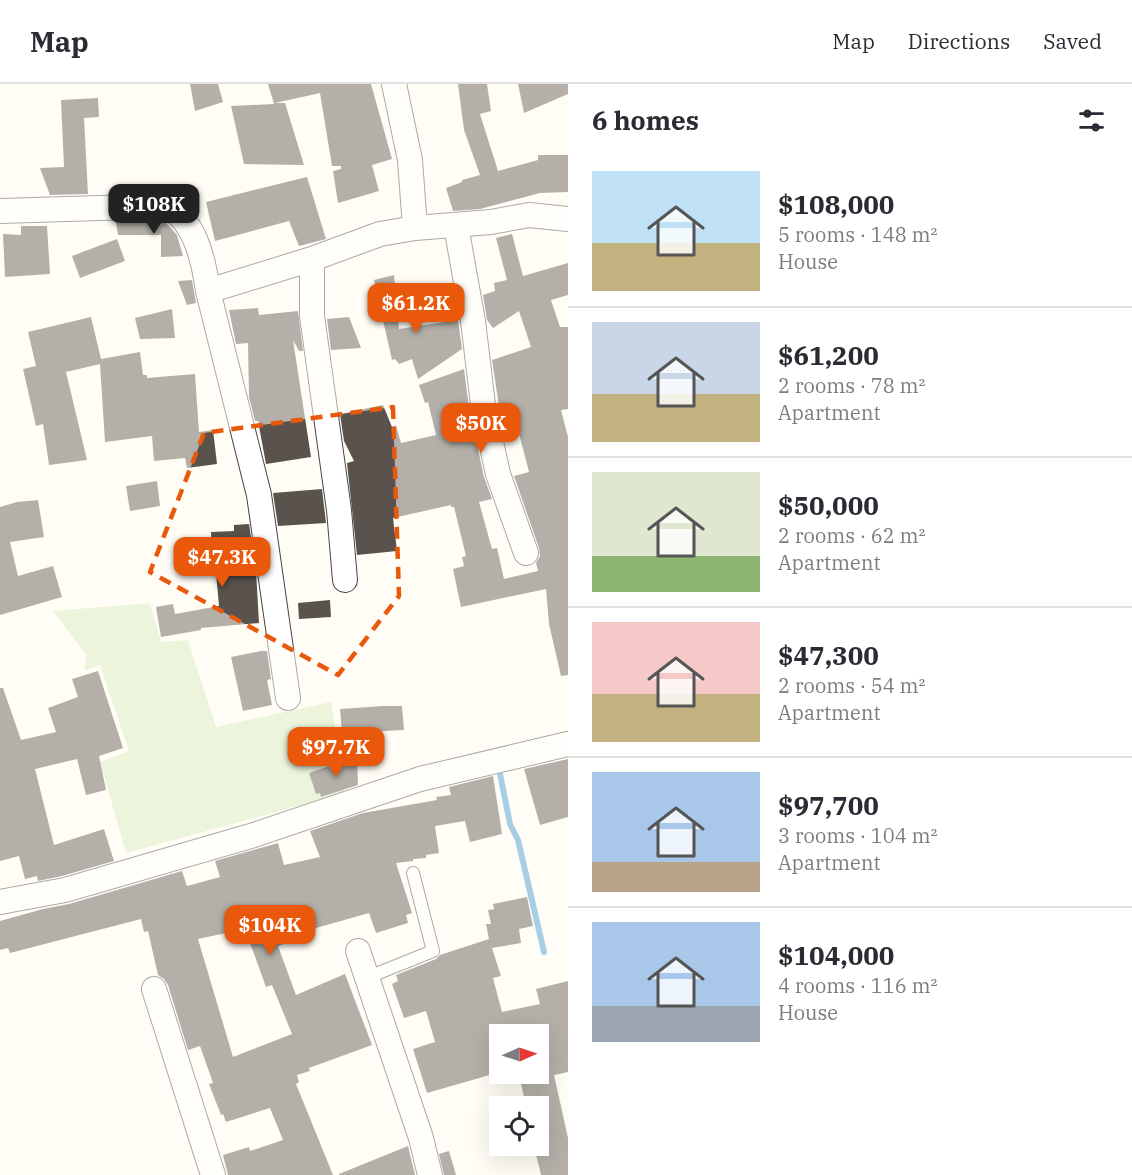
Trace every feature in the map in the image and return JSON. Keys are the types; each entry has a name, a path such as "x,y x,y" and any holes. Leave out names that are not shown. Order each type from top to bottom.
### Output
{"street":[{"path":"394,84 410,160 415,228"},
{"path":"0,211 168,206 183,219 197,244 259,495 288,698"},
{"path":"208,291 312,259 380,234 415,228 490,222 529,215 568,219"},
{"path":"456,226 474,321 483,405 498,474 526,553"},
{"path":"312,259 312,316 339,510 345,580"},
{"path":"0,902 64,890 254,835 420,779 568,744"},
{"path":"358,951 421,1138 430,1175"},
{"path":"154,989 213,1175"}],"lane":[{"path":"366,978 433,951 413,873"}],"highlighted area":[{"path":"393,407 399,596 338,675 150,572 204,433"}],"green space":[{"path":"150,603 161,642 188,640 216,727 331,702 345,793 126,853 100,762 129,751 100,665 85,671 86,655 53,611"}],"building":[{"path":"190,84 218,84 223,102 195,111"},
{"path":"268,84 371,84 392,159 372,165 379,191 338,203 333,171 341,169 341,166 332,166 320,93 275,103 285,103 304,165 244,164 231,106 274,104"},
{"path":"458,84 487,84 491,111 480,114 498,171 538,160 538,155 568,155 568,192 540,193 480,209 453,211 446,188 480,175 464,130"},
{"path":"518,84 568,84 568,94 524,113"},
{"path":"98,98 99,117 84,118 88,194 50,195 40,168 64,167 61,100"},
{"path":"307,177 326,239 299,246 289,221 215,241 206,202"},
{"path":"163,220 177,235 183,256 161,257 161,235 118,235 116,222"},
{"path":"21,226 47,226 50,274 5,277 3,234 21,235"},
{"path":"512,234 523,276 568,263 568,295 551,300 560,327 568,327 568,409 561,410 568,437 568,675 561,676 549,624 546,589 461,607 453,569 464,566 462,557 466,556 454,507 451,505 393,518 397,551 357,555 347,463 354,461 344,441 340,414 383,405 392,427 396,425 401,443 436,435 428,402 425,403 419,385 464,369 469,408 484,477 492,499 479,502 492,549 497,548 504,579 538,571 536,563 540,556 539,548 514,476 529,472 516,422 502,426 492,360 531,347 519,311 493,328 487,320 483,295 495,291 494,283 507,280 496,238"},
{"path":"117,239 125,261 80,278 72,256"},
{"path":"394,275 399,329 458,320 462,349 418,379 412,359 399,364 395,359 392,360 374,280"},
{"path":"192,280 196,303 187,305 178,281"},
{"path":"258,308 259,315 298,311 303,351 299,351 293,340 311,457 266,464 258,421 255,421 249,397 248,343 236,344 229,310"},
{"path":"172,309 175,338 140,339 135,318"},
{"path":"91,317 101,359 140,352 143,375 147,375 147,378 195,374 199,432 213,430 217,464 187,468 185,458 154,461 152,436 105,442 100,364 66,372 87,460 49,465 43,424 36,426 23,369 36,366 28,332"},
{"path":"349,317 361,348 331,350 327,319"},
{"path":"157,481 160,506 130,511 126,486"},
{"path":"322,489 326,523 278,526 273,493"},
{"path":"38,500 44,537 10,542 18,576 53,566 62,597 0,615 0,507 17,502"},
{"path":"249,524 256,571 259,623 201,628 201,630 161,637 156,607 173,604 175,614 219,606 216,573 213,573 211,532 234,531 234,525"},
{"path":"330,600 331,617 299,619 298,603"},
{"path":"267,651 271,679 267,680 272,705 243,711 231,657"},
{"path":"98,671 123,748 99,756 106,790 86,795 77,759 35,769 54,845 104,829 114,861 38,881 37,876 25,879 19,856 0,861 0,688 3,688 21,740 56,732 48,708 78,697 72,679"},
{"path":"402,706 404,730 342,733 340,709"},
{"path":"357,757 358,785 321,797 320,793 316,794 309,773"},
{"path":"568,759 568,817 540,825 524,769"},
{"path":"493,776 502,834 470,842 465,821 435,826 439,853 426,855 426,858 396,863 412,913 406,915 408,923 376,933 369,913 309,930 310,935 278,946 296,995 345,974 372,1045 309,1068 310,1071 297,1075 299,1082 296,1084 333,1175 228,1175 223,1155 249,1147 250,1151 283,1140 270,1108 226,1122 223,1114 221,1115 209,1084 213,1083 200,1046 188,1050 168,985 158,975 148,931 144,932 141,919 10,953 8,948 0,950 0,921 69,904 182,871 187,886 220,877 215,861 278,843 284,865 320,857 310,831 363,813 437,800 436,797 451,795 449,787","holes":["245,929 266,987 272,985 292,1034 233,1057 198,939"]},
{"path":"527,897 533,926 519,929 521,943 492,948 501,976 493,978 502,1012 540,1004 536,989 568,981 568,1072 554,1075 568,1138 568,1175 541,1175 536,1156 549,1156 549,1096 524,1096 521,1084 549,1084 549,1024 489,1024 489,1075 427,1093 413,1049 435,1042 426,1011 404,1018 392,984 398,981 396,975 436,959 440,955 489,939 486,924 491,924 488,910 494,909 493,904"},
{"path":"408,1146 415,1175 339,1175 339,1174"},
{"path":"449,1151 456,1175 444,1175 439,1154"}],"waterway":[{"path":"499,769 510,824 518,840 544,952"}]}
